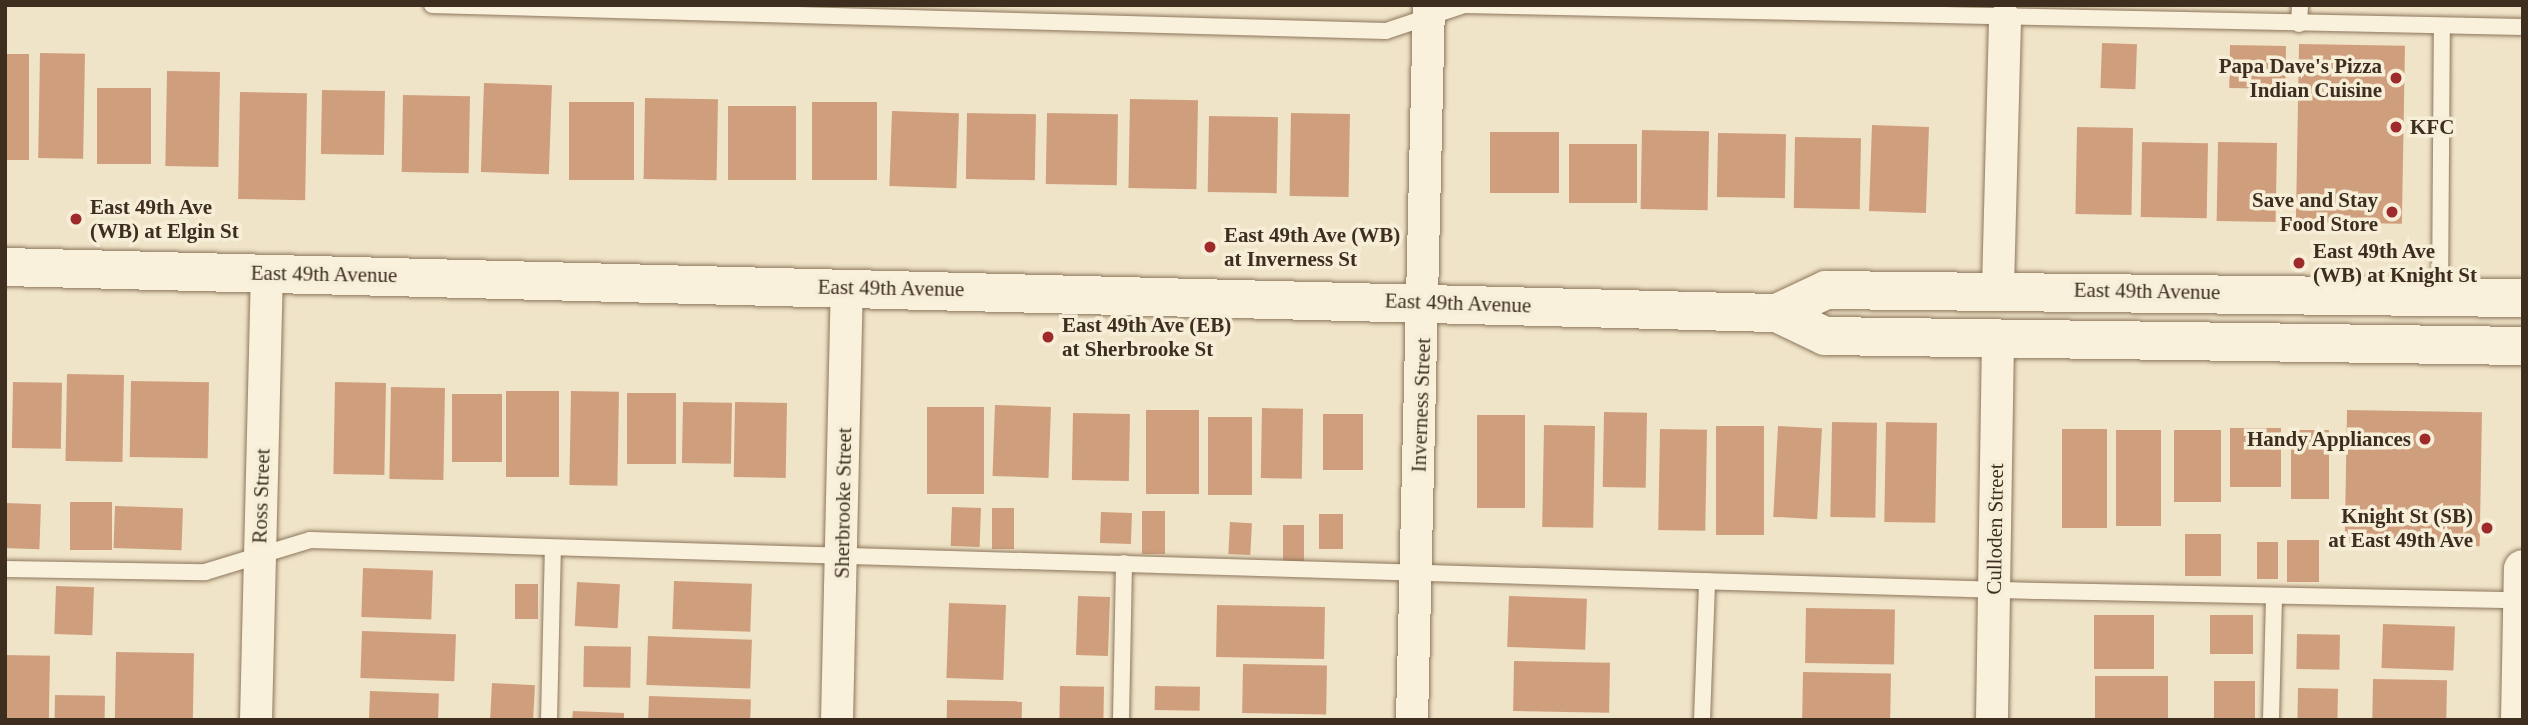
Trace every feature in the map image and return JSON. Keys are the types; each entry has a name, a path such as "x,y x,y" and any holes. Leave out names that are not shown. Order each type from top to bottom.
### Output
{"street":[{"name":"Inverness Street","path":"1412,720 1429,11"},
{"path":"1998,288 2006,19"},
{"name":"East 49th Avenue","path":"5,267 1423,301 1777,313 1825,336 2523,345"},
{"name":"Ross Street","path":"256,720 267,272"},
{"name":"Sherbrooke Street","path":"837,720 843,556 847,287"},
{"name":"East 49th Avenue","path":"1777,313 1826,290 1998,288 2523,298"},
{"name":"Culloden Street","path":"1992,720 1998,338"},
{"path":"2520,720 2523,569"}],"lane":[{"path":"432,5 1386,31 1429,11 1464,5 2006,19 2523,27"},
{"path":"2300,5 2300,24"},
{"path":"2440,296 2442,26"},
{"path":"5,569 205,572 310,540 2274,597 2522,600"},
{"path":"549,720 553,548"},
{"path":"1121,720 1124,563"},
{"path":"1702,720 1707,580"},
{"path":"2271,720 2274,597"}],"building":[{"path":"2102,43 2137,44 2135,89 2100,88"},
{"path":"2299,44 2405,46 2402,224 2296,222"},
{"path":"2230,45 2286,46 2285,89 2229,88"},
{"path":"40,53 85,54 83,159 38,158"},
{"path":"5,54 29,54 29,160 5,160"},
{"path":"167,71 220,72 218,167 165,166"},
{"path":"484,83 552,85 549,174 481,172"},
{"path":"97,88 151,88 151,164 97,164"},
{"path":"322,90 385,91 384,155 321,154"},
{"path":"240,92 307,93 305,200 238,199"},
{"path":"403,95 470,96 469,173 402,172"},
{"path":"645,98 718,99 717,180 644,179"},
{"path":"1130,99 1198,100 1196,189 1128,188"},
{"path":"569,102 634,102 634,180 569,180"},
{"path":"812,102 877,102 877,180 812,180"},
{"path":"728,106 796,106 796,180 728,180"},
{"path":"892,111 959,113 956,188 889,186"},
{"path":"967,113 1036,114 1035,180 966,179"},
{"path":"1047,113 1118,114 1117,185 1046,184"},
{"path":"1291,113 1350,114 1349,197 1290,196"},
{"path":"1209,116 1278,117 1277,193 1208,192"},
{"path":"1872,125 1929,127 1926,213 1869,211"},
{"path":"2077,127 2133,128 2131,215 2075,214"},
{"path":"1642,130 1709,131 1708,210 1641,209"},
{"path":"1490,132 1559,132 1559,193 1490,193"},
{"path":"1718,133 1786,134 1785,198 1717,197"},
{"path":"1795,137 1861,138 1860,209 1794,208"},
{"path":"2142,142 2208,143 2207,218 2141,217"},
{"path":"2218,142 2277,143 2276,222 2217,221"},
{"path":"1569,144 1637,144 1637,203 1569,203"},
{"path":"67,374 124,375 122,462 65,461"},
{"path":"131,381 209,382 208,458 130,457"},
{"path":"13,382 62,383 61,449 12,448"},
{"path":"335,382 386,383 384,475 333,474"},
{"path":"391,387 445,388 443,480 389,479"},
{"path":"506,391 559,391 559,477 506,477"},
{"path":"571,391 619,392 617,486 569,485"},
{"path":"627,393 676,393 676,464 627,464"},
{"path":"452,394 502,394 502,462 452,462"},
{"path":"683,402 732,403 731,464 682,463"},
{"path":"735,402 787,403 786,478 734,477"},
{"path":"995,405 1051,407 1048,478 993,476"},
{"path":"927,407 984,407 984,494 927,494"},
{"path":"1262,408 1303,409 1302,479 1261,478"},
{"path":"1146,410 1199,410 1199,494 1146,494"},
{"path":"2347,410 2482,412 2480,546 2345,544"},
{"path":"1604,412 1647,413 1646,488 1603,487"},
{"path":"1073,413 1130,414 1129,481 1072,480"},
{"path":"1323,414 1363,414 1363,470 1323,470"},
{"path":"1477,415 1525,415 1525,508 1477,508"},
{"path":"1208,417 1252,417 1252,495 1208,495"},
{"path":"1832,422 1877,423 1875,518 1830,517"},
{"path":"1886,422 1937,423 1935,523 1884,522"},
{"path":"1544,425 1595,426 1593,528 1542,527"},
{"path":"1716,426 1764,426 1764,535 1716,535"},
{"path":"1778,426 1822,428 1817,519 1773,517"},
{"path":"2230,428 2281,428 2281,487 2230,487"},
{"path":"1660,429 1707,430 1705,531 1658,530"},
{"path":"2062,429 2107,429 2107,528 2062,528"},
{"path":"2116,430 2161,430 2161,526 2116,526"},
{"path":"2174,430 2221,430 2221,502 2174,502"},
{"path":"2291,430 2329,430 2329,499 2291,499"},
{"path":"70,502 112,502 112,550 70,550"},
{"path":"5,503 41,504 39,549 5,548"},
{"path":"115,506 183,508 181,550 114,548"},
{"path":"952,507 981,508 980,547 951,546"},
{"path":"992,508 1014,508 1014,549 992,549"},
{"path":"1142,511 1165,511 1165,554 1142,554"},
{"path":"1101,512 1132,513 1131,544 1100,543"},
{"path":"1319,514 1343,514 1343,549 1319,549"},
{"path":"1230,522 1252,523 1250,555 1228,554"},
{"path":"1283,525 1304,525 1304,562 1283,562"},
{"path":"2185,534 2221,534 2221,576 2185,576"},
{"path":"2287,540 2319,540 2319,582 2287,582"},
{"path":"2257,542 2278,542 2278,579 2257,579"},
{"path":"363,568 433,570 431,619 361,617"},
{"path":"674,581 752,584 750,632 672,629"},
{"path":"577,582 620,584 618,628 575,626"},
{"path":"515,584 538,584 538,619 515,619"},
{"path":"56,586 94,587 92,635 54,634"},
{"path":"1078,596 1110,597 1108,656 1076,655"},
{"path":"1509,596 1587,599 1585,650 1507,647"},
{"path":"949,603 1006,605 1003,680 946,678"},
{"path":"1217,605 1325,607 1324,659 1216,657"},
{"path":"1806,608 1895,610 1894,665 1805,663"},
{"path":"2094,615 2154,615 2154,669 2094,669"},
{"path":"2210,615 2253,615 2253,654 2210,654"},
{"path":"2383,624 2455,627 2453,670 2381,668"},
{"path":"362,631 456,634 454,681 360,678"},
{"path":"2297,634 2340,635 2339,670 2296,669"},
{"path":"648,636 752,640 750,689 646,685"},
{"path":"584,646 631,647 630,688 583,687"},
{"path":"116,652 194,653 193,720 115,720"},
{"path":"5,655 50,656 49,720 5,720"},
{"path":"1514,661 1610,663 1609,713 1513,711"},
{"path":"1243,664 1327,665 1326,714 1242,713"},
{"path":"1803,672 1891,674 1890,720 1802,719"},
{"path":"2095,676 2168,676 2168,720 2095,720"},
{"path":"2373,679 2447,680 2446,720 2372,720"},
{"path":"2214,681 2255,681 2255,720 2214,720"},
{"path":"492,683 535,685 533,720 490,720"},
{"path":"1060,686 1104,687 1103,720 1059,720"},
{"path":"1155,686 1200,687 1200,711 1155,710"},
{"path":"2298,688 2338,689 2337,720 2297,720"},
{"path":"370,691 439,693 438,720 369,720"},
{"path":"55,695 105,696 105,720 55,720"},
{"path":"649,696 751,700 750,720 648,720"},
{"path":"947,700 1022,701 1022,720 947,720"},
{"path":"573,711 624,713 624,720 572,720"}],"place":[{"name":"Papa Dave's Pizza Indian Cuisine","path":"2396,78"},
{"name":"KFC","path":"2396,127"},
{"name":"Save and Stay Food Store","path":"2392,212"},
{"name":"East 49th Ave (WB) at Elgin St","path":"76,219"},
{"name":"East 49th Ave (WB) at Inverness St","path":"1210,247"},
{"name":"East 49th Ave (WB) at Knight St","path":"2299,263"},
{"name":"East 49th Ave (EB) at Sherbrooke St","path":"1048,337"},
{"name":"Handy Appliances","path":"2425,439"},
{"name":"Knight St (SB) at East 49th Ave","path":"2487,528"}]}
